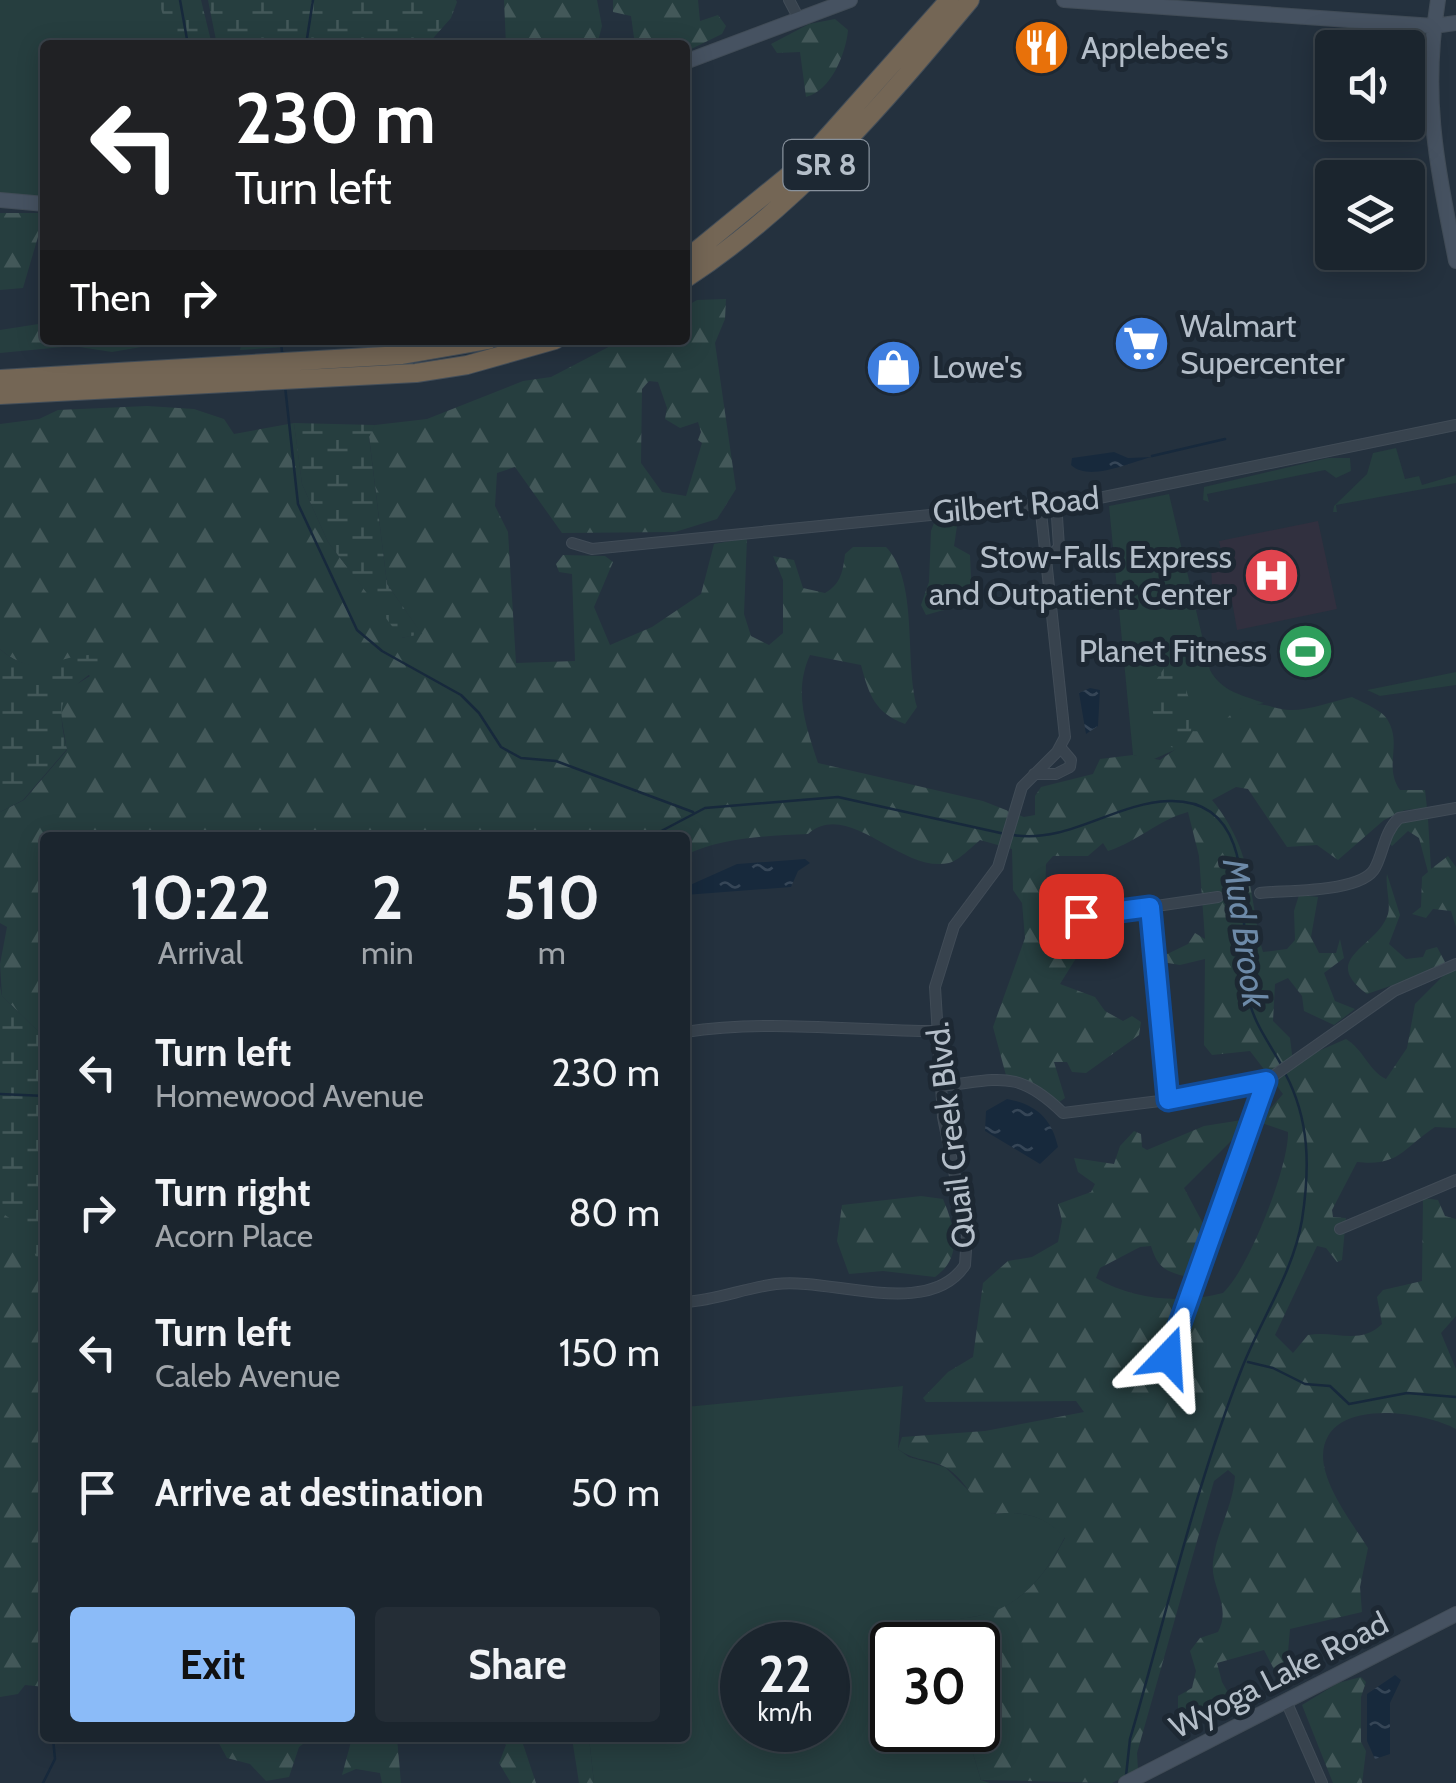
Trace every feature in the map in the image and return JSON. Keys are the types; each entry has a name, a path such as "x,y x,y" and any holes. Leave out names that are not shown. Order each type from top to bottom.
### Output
{"highway":[{"name":"SR 8","path":"690,256 805,162 949,0"},
{"name":"SR 8","path":"690,276 731,249 820,170 970,0"},
{"path":"336,369 459,345"},
{"path":"0,379 467,365 537,345"},
{"path":"0,394 212,375"}],"street":[{"path":"789,0 798,18"},
{"path":"690,60 850,0"},
{"path":"1064,0 1434,26 1456,23"},
{"path":"1438,0 1430,125 1456,261"},
{"path":"0,200 40,204"},
{"name":"Gilbert Road","path":"572,543 592,549 1131,493 1456,425"},
{"path":"1049,558 1060,546 1056,502"},
{"path":"1034,774 1060,747 1064,737 1049,558 1040,504"},
{"path":"1034,774 1056,774 1070,767 1073,763 1060,747"},
{"name":"Quail Creek Blvd.","path":"690,1301 776,1284 810,1283 877,1293 924,1291 954,1279 966,1265 969,1247 946,1143 935,987 954,926 988,884 1013,806 1034,774"},
{"path":"1260,892 1358,883 1374,871 1388,831 1399,818 1456,808"},
{"path":"1081,916 1218,897"},
{"path":"1150,907 1168,1100"},
{"path":"940,1086 1022,1082 1038,1089 1063,1113 1168,1100 1269,1079 1394,991 1456,964"},
{"path":"690,1032 791,1024 874,1031 937,1030"},
{"path":"1168,1357 1269,1079"},
{"path":"1340,1230 1456,1180"},
{"name":"Wyoga Lake Road","path":"1133,1779 1456,1614"},
{"path":"1286,1702 1322,1783"}],"shaded area":[{"name":"Stow-Falls Express and Outpatient Center","path":"1318,521 1337,609 1237,630 1229,584 1212,585 1211,565 1224,564 1219,541"}],"green space":[{"path":"0,0 196,0 206,40 40,40 40,198 0,194"},
{"path":"158,0 201,0 211,40 171,40"},
{"path":"208,0 457,2 451,18 431,40 216,40"},
{"path":"504,0 597,0 602,26 598,40 506,40"},
{"path":"613,0 698,0 700,21 718,15 726,26 722,34 690,50 690,40 634,40 631,16 613,12"},
{"path":"835,19 848,30 840,60 823,87 806,97 800,52 777,53 771,44 809,24"},
{"path":"0,213 40,213 40,230 23,288 0,290"},
{"path":"726,299 725,319 715,343 736,489 717,519 675,532 562,533 515,467 497,473 495,506 508,532 516,663 575,661 572,574 559,572 556,564 563,555 605,556 613,562 594,607 610,645 652,627 701,594 714,544 747,538 744,614 751,636 769,645 783,633 783,580 773,556 794,560 803,588 825,593 838,581 845,554 853,547 886,547 896,562 907,600 917,707 905,724 895,720 875,702 861,665 810,655 802,696 818,763 983,801 1024,817 1035,815 1035,796 1041,787 1093,774 1100,759 1133,755 1160,760 1183,744 1191,731 1219,729 1233,713 1249,705 1296,710 1352,697 1387,719 1393,737 1393,772 1400,790 1425,790 1427,808 1405,810 1384,820 1338,860 1317,845 1287,847 1248,789 1236,787 1212,800 1243,855 1263,952 1287,949 1295,940 1294,911 1299,895 1318,897 1311,937 1319,953 1336,953 1340,939 1344,958 1324,973 1335,1001 1355,1009 1334,1025 1304,1011 1302,996 1288,978 1275,984 1273,1021 1290,1038 1293,1062 1346,1039 1386,1079 1407,1048 1415,1004 1445,974 1456,970 1456,1128 1435,1127 1392,1159 1357,1162 1332,1210 1333,1217 1346,1218 1342,1260 1337,1262 1326,1248 1317,1246 1275,1335 1293,1353 1308,1335 1356,1336 1374,1331 1382,1324 1377,1297 1383,1290 1422,1281 1423,1198 1438,1200 1445,1216 1456,1219 1456,1316 1441,1333 1456,1369 1456,1429 1421,1417 1378,1413 1340,1424 1328,1437 1323,1456 1328,1479 1368,1548 1360,1587 1362,1612 1290,1629 1288,1652 1296,1670 1291,1679 1277,1675 1264,1650 1217,1663 1222,1682 1236,1706 1223,1718 1214,1708 1189,1714 1178,1711 1178,1696 1192,1688 1196,1671 1190,1651 1200,1638 1218,1632 1222,1623 1213,1562 1235,1476 1228,1470 1214,1481 1137,1753 1138,1770 1112,1783 981,1780 973,1752 1000,1752 1000,1622 914,1622 967,1618 1006,1606 1037,1580 1065,1538 1032,1516 992,1514 952,1472 898,1449 902,1437 985,1431 1084,1412 1076,1401 926,1402 923,1398 948,1372 973,1357 983,1283 1008,1261 1032,1257 1058,1242 1062,1221 1058,1204 1091,1192 1095,1184 1078,1172 1074,1158 1114,1164 1120,1146 1134,1131 1141,1134 1142,1147 1147,1150 1204,1126 1242,1120 1234,1138 1184,1188 1206,1229 1194,1270 1184,1276 1166,1270 1151,1246 1140,1247 1100,1268 1096,1278 1126,1291 1158,1298 1223,1293 1255,1241 1282,1169 1288,1132 1259,1122 1283,1094 1250,1051 1212,1055 1204,1045 1205,959 1180,965 1162,962 1161,957 1188,944 1195,933 1205,939 1199,856 1188,812 1108,851 1103,843 1088,856 1053,856 1046,864 1045,900 1089,906 1078,955 1060,984 1095,997 1105,1011 1123,1021 1132,1016 1141,1022 1139,1035 1086,1073 1072,1072 1067,1062 1054,1062 1065,1098 1055,1105 1007,1079 993,1027 1025,938 1022,903 1013,890 1012,849 980,840 953,862 931,863 841,825 824,825 808,834 730,841 690,853 690,832 40,832 40,1033 2,996 0,964 7,927 0,923 0,812 24,800 67,750 60,709 66,691 90,676 70,660 33,665 0,649 0,424 39,419 58,410 147,406 194,409 224,419 234,434 294,423 302,484 328,542 402,638 421,633 387,584 369,436 375,425 427,419 523,381 551,377 612,345 690,345 690,304 697,300","holes":["649,381 658,382 667,408 665,419 680,428 698,422 701,432 698,440 702,443 686,496 662,492 641,463 642,389"]},
{"path":"40,324 40,345 153,345 112,352 73,346 0,353 0,330"},
{"path":"241,345 316,345 240,350"},
{"path":"294,423 375,425 369,437 387,584 422,634 401,638 328,542 302,484"},
{"path":"1396,448 1405,479 1419,476 1422,485 1456,475 1456,483 1336,505 1337,512 1333,512 1334,506 1367,474 1373,453"},
{"path":"1328,458 1350,458 1351,471 1336,478 1325,470 1207,494 1209,502 1203,500 1204,487"},
{"path":"1169,494 1210,670 1227,688 1264,703 1240,709 1220,730 1152,760 1133,755 1109,506"},
{"path":"944,520 957,526 954,546 970,555 972,602 926,615 921,605 929,582 931,531 934,523"},
{"path":"0,649 29,664 94,655 108,659 74,687 63,703 67,749 23,800 0,812"},
{"path":"1169,661 1178,667 1193,710 1191,731 1178,749 1171,747 1166,731 1156,725 1148,692"},
{"path":"1456,672 1456,685 1380,696 1367,690"},
{"path":"1428,819 1431,869 1448,856 1456,867 1456,927 1451,911 1433,909 1426,918 1412,914 1421,907 1422,877 1428,872 1419,838 1408,831 1392,846 1389,843 1401,820"},
{"path":"1387,874 1400,915 1389,944 1406,959 1423,957 1426,950 1437,947 1445,962 1442,968 1367,994 1353,982 1349,962 1388,914"},
{"path":"0,986 2,996 40,1033 40,1273 26,1236 0,1212"},
{"path":"0,1172 40,1180 40,1686 25,1685 18,1694 0,1697"},
{"path":"921,1196 943,1199 951,1221 953,1251 944,1269 935,1277 883,1271 849,1274 837,1241 842,1205"},
{"path":"903,1386 898,1449 909,1457 945,1467 992,1514 1032,1516 1049,1523 1065,1537 1038,1580 1006,1606 967,1618 870,1622 870,1752 973,1752 981,1780 990,1783 594,1783 589,1742 690,1742 690,1407"},
{"path":"1361,1677 1366,1682 1361,1697 1361,1742 1366,1751 1362,1783 1333,1783 1302,1705 1338,1683"},
{"path":"218,1742 306,1742 299,1747 289,1777 266,1781 250,1764 227,1758"},
{"path":"351,1742 397,1742 401,1783 382,1783 380,1773 356,1769 342,1775"},
{"path":"503,1742 522,1742 536,1783 511,1783 499,1763 506,1745"},
{"path":"573,1742 589,1742 594,1783 579,1783"}],"water":[{"path":"1114,452 1128,458 1152,457 1098,472 1071,465 1072,458"},
{"path":"1090,688 1100,690 1098,726 1086,734 1079,693"},
{"path":"805,859 810,863 798,871 791,887 690,895 690,885 737,864"},
{"path":"1007,1099 1034,1109 1052,1128 1058,1147 1040,1164 985,1131 986,1111"},
{"path":"1395,1675 1401,1680 1390,1703 1390,1754 1375,1759 1367,1741 1367,1694"}],"waterway":[{"path":"180,0 187,40"},
{"path":"307,40 313,0"},
{"path":"281,345 282,353"},
{"path":"285,386 298,504 357,630 382,651 461,695 479,713 501,747 521,758 556,761 693,812"},
{"path":"1152,456 1225,439"},
{"name":"Mud Brook","path":"659,832 705,808 838,797 1005,834"},
{"name":"Mud Brook","path":"1013,835 1053,834 1129,808 1169,801 1201,806 1222,823 1235,848 1241,879 1250,1004 1282,1066"},
{"name":"Mud Brook","path":"1126,1776 1130,1739 1210,1459 1242,1368 1298,1240 1305,1201 1306,1145 1299,1108 1285,1073"},
{"name":"Mud Brook","path":"0,1094 40,1096"},
{"path":"1248,1362 1273,1368 1305,1384 1330,1386 1349,1404 1407,1393 1456,1397"},
{"path":"43,1783 55,1759 53,1742"}],"place":[{"name":"Applebee's","path":"1042,48"},
{"name":"Walmart Supercenter","path":"1141,344"},
{"name":"Lowe's","path":"893,367"},
{"name":"Stow-Falls Express and Outpatient Center","path":"1271,575"},
{"name":"Planet Fitness","path":"1306,651"}],"route":[{"path":"1081,916 1150,907 1168,1100 1266,1081 1168,1357"}]}
